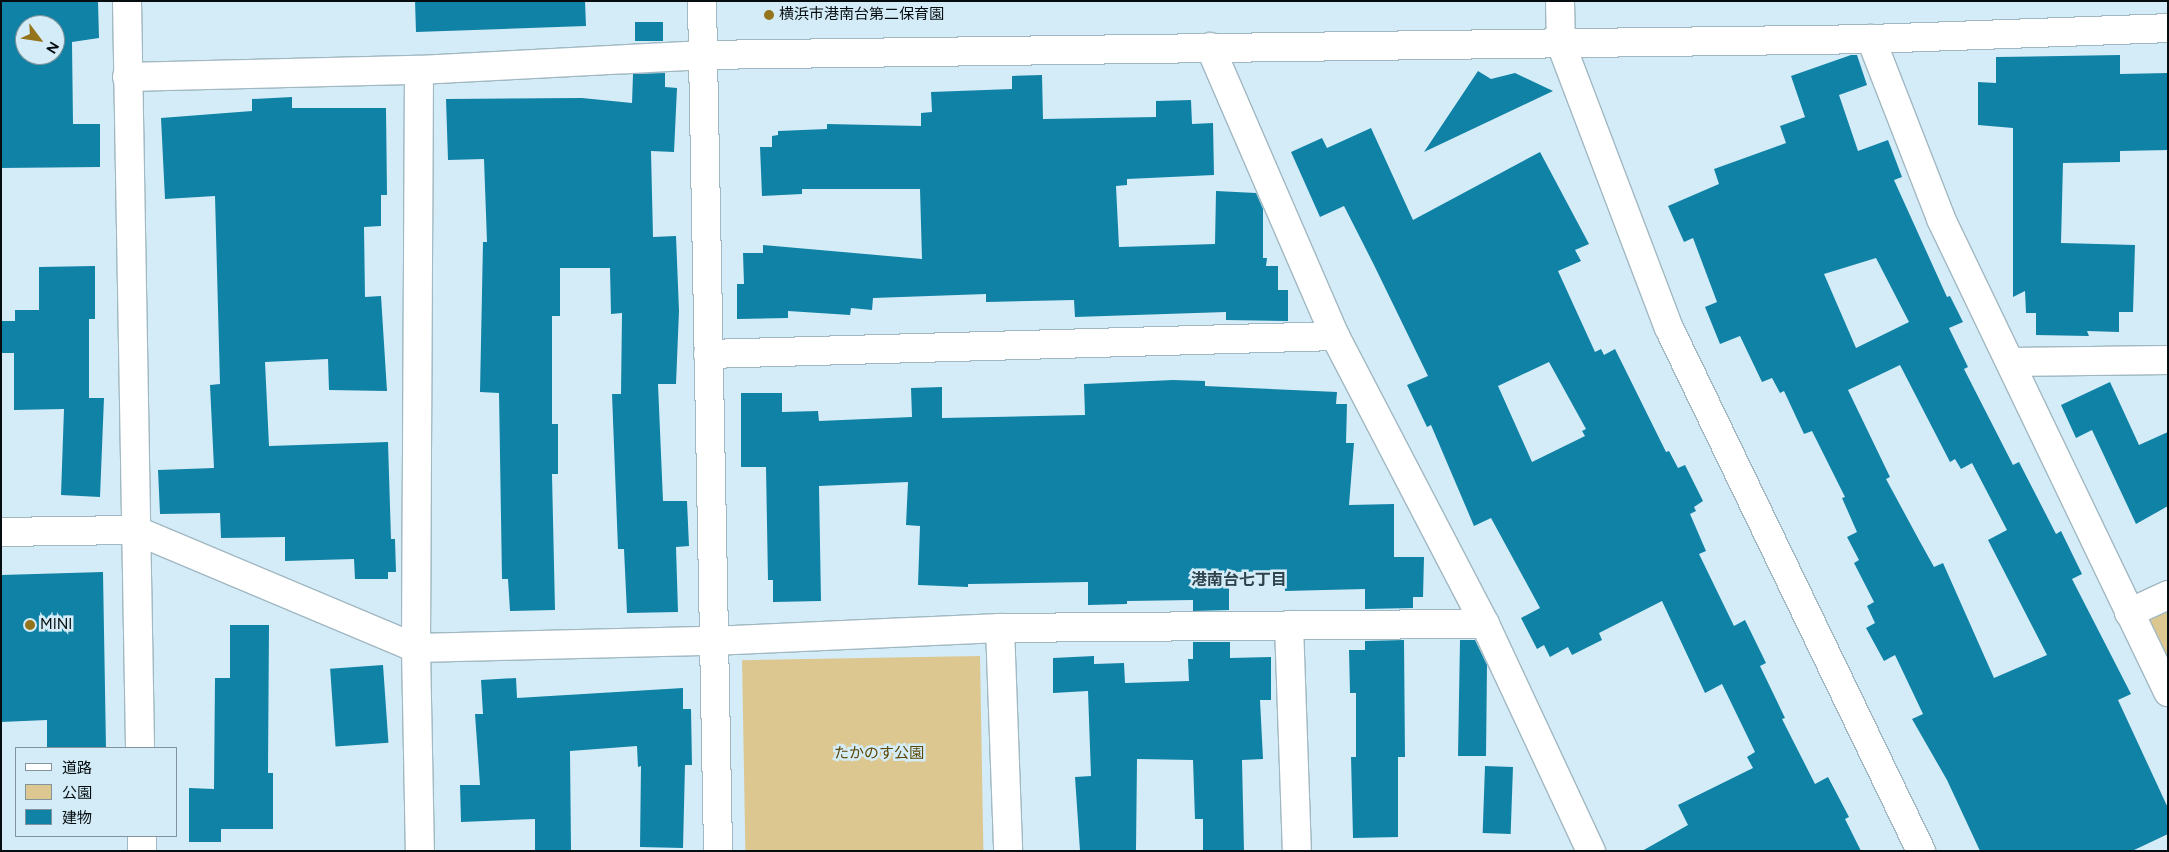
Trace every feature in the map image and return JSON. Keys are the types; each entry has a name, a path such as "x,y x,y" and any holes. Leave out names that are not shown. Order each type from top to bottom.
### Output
{"street":[{"path":"127,1 140,747"},
{"path":"702,1 701,55 712,641 718,851"},
{"path":"1560,1 1561,44 1668,328 1921,851"},
{"path":"127,77 419,70 701,55 1871,39 2168,28"},
{"path":"1871,39 1941,219 2168,692"},
{"path":"1210,47 1335,336 1485,624 1591,851"},
{"path":"419,70 416,648 420,851"},
{"path":"708,354 1335,336"},
{"path":"2010,362 2168,360"},
{"path":"1,532 135,530 416,648 712,641 1000,628 1485,624"},
{"path":"2129,613 2168,595"},
{"path":"1289,625 1297,851"},
{"path":"1000,628 1008,851"},
{"path":"142,837 142,851"}],"green space":[{"path":"2168,595 2168,692 2129,613"},
{"name":"たかのす公園","path":"980,656 983,851 745,851 742,660"}],"building":[{"path":"1,1 98,1 99,38 72,42 73,124 100,124 100,167 1,168"},
{"path":"415,1 585,1 586,26 416,32"},
{"path":"635,22 663,22 663,41 635,41"},
{"path":"1851,55 1857,55 1867,85 1839,95 1858,151 1888,140 1902,177 1894,180 1947,297 1950,296 1963,322 1949,328 1968,367 1964,369 2013,465 2019,462 2056,534 2061,531 2082,574 2072,579 2131,694 2118,700 2168,808 2168,834 2132,851 1980,851 1947,780 1912,719 1923,714 1895,655 1884,661 1866,628 1875,623 1867,606 1874,602 1854,563 1859,560 1847,537 1857,532 1842,498 1845,497 1812,431 1804,434 1784,391 1780,393 1772,378 1762,382 1740,336 1720,344 1705,307 1717,302 1693,238 1684,242 1668,206 1719,184 1714,169 1786,143 1780,126 1805,117 1791,76","holes":["1876,258 1909,322 1856,348 1824,274","1900,365 1950,462 1955,459 1961,469 1972,463 2007,530 1988,540 2047,655 1994,678 1943,563 1934,567 1919,540 1886,479 1890,477 1848,390"]},
{"path":"2120,55 2120,74 2168,73 2168,150 2120,151 2120,162 2063,163 2061,243 2135,245 2133,312 2119,312 2119,332 2087,331 2089,336 2036,335 2036,313 2026,313 2025,291 2013,297 2013,128 1978,125 1978,82 1996,83 1996,57"},
{"path":"1478,71 1491,79 1515,73 1553,91 1424,152"},
{"path":"665,73 665,87 677,88 674,152 651,151 653,237 676,236 679,311 676,384 658,384 663,501 687,501 689,546 676,547 678,612 627,613 624,549 618,549 612,394 621,394 622,313 611,314 610,268 560,268 560,316 552,316 552,424 558,424 558,474 552,474 555,610 510,611 508,579 502,579 499,393 480,392 483,242 487,242 484,159 448,160 446,99 582,98 632,103 633,74"},
{"path":"1042,75 1043,119 1156,117 1156,101 1191,100 1192,124 1213,123 1214,175 1127,179 1127,185 1116,186 1119,247 1215,244 1216,191 1256,193 1263,209 1263,258 1267,258 1266,266 1278,266 1278,290 1288,290 1288,321 1226,320 1226,312 1075,317 1074,300 986,302 986,294 873,298 872,310 851,308 850,315 788,311 788,318 737,319 737,284 744,284 743,253 763,253 763,245 922,259 920,189 802,189 802,194 762,196 760,147 772,147 772,136 778,135 778,131 827,129 827,124 921,126 921,113 932,112 931,92 1012,89 1012,76"},
{"path":"292,97 292,108 386,108 387,195 381,195 381,226 364,227 365,297 381,296 387,391 329,390 328,359 265,362 269,446 388,442 391,539 395,539 396,572 388,572 388,579 355,579 354,559 285,561 285,537 221,538 220,513 160,514 158,470 214,468 210,385 220,384 215,196 165,199 161,118 252,111 252,99"},
{"path":"1371,128 1413,220 1540,152 1589,244 1575,250 1581,261 1558,271 1595,352 1601,349 1604,355 1615,349 1666,452 1669,451 1678,468 1685,465 1703,501 1694,507 1696,511 1690,514 1706,551 1699,554 1734,626 1745,620 1766,663 1760,666 1785,718 1782,719 1815,784 1828,777 1849,817 1845,819 1861,851 1642,851 1688,825 1678,805 1753,768 1747,757 1755,752 1722,684 1705,693 1662,601 1599,633 1602,640 1572,655 1568,647 1550,657 1544,645 1537,649 1521,618 1540,608 1491,518 1474,526 1431,425 1427,427 1407,385 1428,376 1373,263 1344,206 1320,217 1291,152 1322,138 1327,148","holes":["1549,362 1586,429 1582,431 1585,436 1532,462 1498,386"]},
{"path":"95,266 95,319 89,319 89,398 104,398 100,497 61,495 64,409 14,410 14,353 2,353 2,321 15,321 15,310 39,310 39,267"},
{"path":"1173,380 1205,381 1205,386 1337,392 1336,404 1347,404 1346,443 1354,443 1349,505 1394,504 1394,557 1424,557 1423,597 1413,597 1413,608 1365,609 1365,589 1285,591 1284,571 1229,572 1229,610 1193,611 1193,600 1127,601 1127,604 1088,605 1088,582 968,584 968,587 918,585 920,526 906,525 908,482 819,486 821,601 773,602 773,580 768,580 766,467 741,467 741,393 782,393 782,412 818,411 819,421 912,417 911,388 942,387 942,418 1085,415 1084,384"},
{"path":"2110,382 2139,445 2168,432 2168,506 2136,524 2092,430 2076,438 2061,405"},
{"path":"103,572 106,747 47,747 47,720 1,722 1,575"},
{"path":"230,625 269,625 268,773 273,773 273,829 221,829 221,842 189,842 189,788 214,789 215,678 230,678"},
{"path":"1404,640 1405,757 1398,757 1398,837 1353,838 1351,757 1356,757 1356,693 1350,693 1349,650 1365,650 1365,641"},
{"path":"1460,640 1475,640 1487,665 1486,756 1458,756"},
{"path":"1193,642 1230,642 1230,658 1271,657 1271,700 1260,700 1263,759 1242,760 1244,851 1203,851 1203,819 1195,819 1193,760 1137,759 1136,851 1080,851 1075,777 1091,776 1088,691 1053,693 1053,658 1094,656 1094,664 1124,663 1125,683 1189,681 1188,659 1193,659"},
{"path":"383,665 388,743 336,747 330,669"},
{"path":"516,678 517,698 683,688 683,709 691,709 692,765 685,765 683,848 640,847 641,766 638,767 637,746 570,751 571,850 535,850 535,819 461,822 460,785 480,785 475,714 483,714 481,680"},
{"path":"1485,766 1513,767 1511,834 1483,833"}],"place":[{"name":"横浜市港南台第二保育園","path":"769,15"},
{"name":"MINI","path":"30,625"}],"district":[{"name":"港南台七丁目","path":"1239,580"}]}
